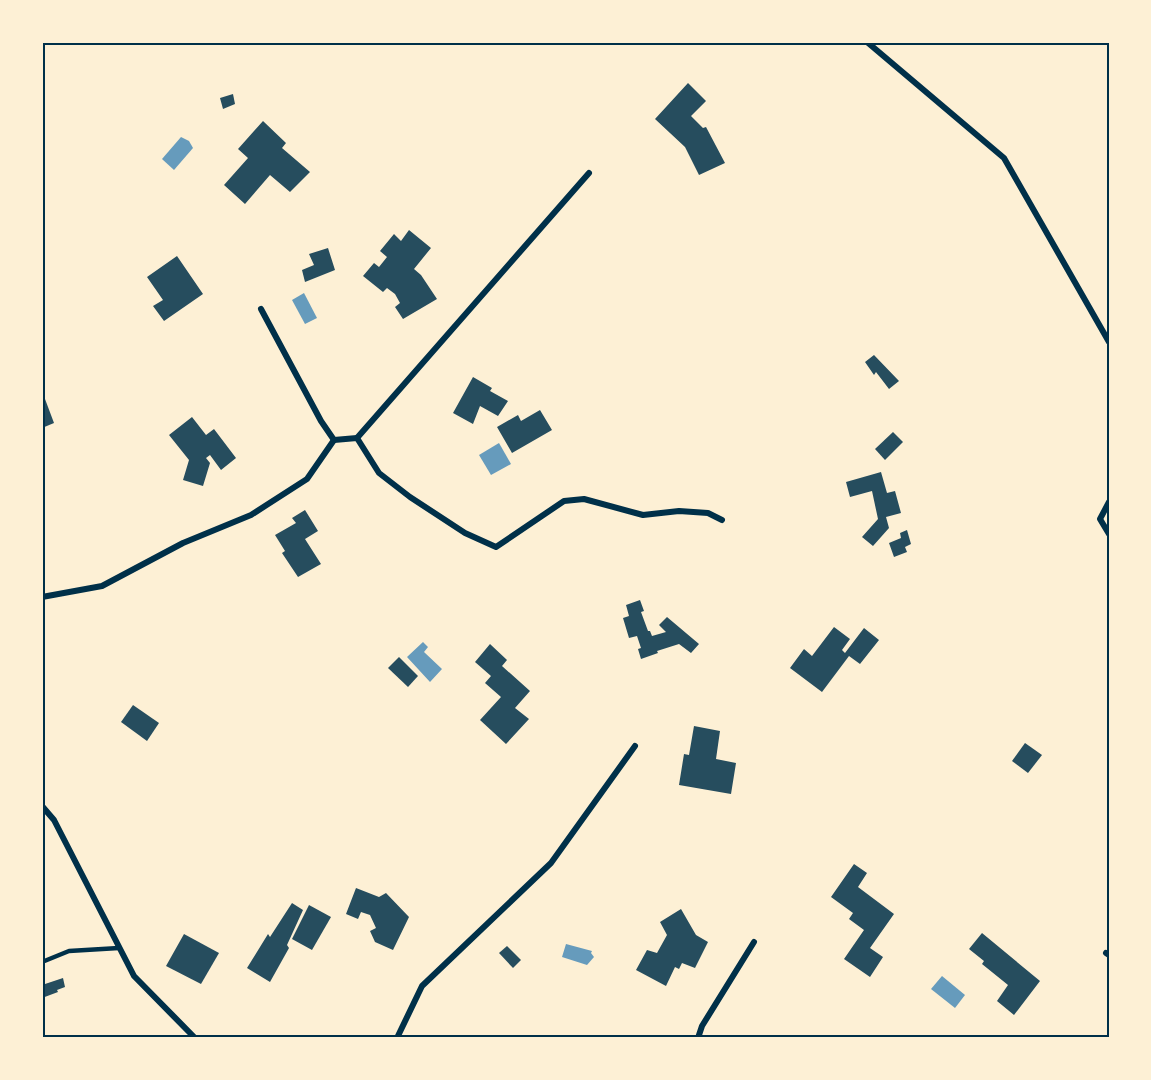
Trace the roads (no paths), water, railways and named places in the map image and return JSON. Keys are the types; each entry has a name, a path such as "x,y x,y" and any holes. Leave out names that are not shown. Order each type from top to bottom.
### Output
{"street":[{"path":"867,42 1005,158 1109,342"},
{"path":"334,440 357,438 589,173"},
{"path":"261,309 321,421 334,440"},
{"path":"357,438 379,473 410,497 465,533 496,547 564,501 584,499 643,515 679,511 708,513 722,519"},
{"path":"42,597 102,585 183,543 251,514 307,479 334,440"},
{"path":"1109,502 1100,519 1109,534"},
{"path":"397,1038 422,986 550,862 635,746"},
{"path":"42,806 54,820 134,976 195,1038"},
{"path":"698,1038 702,1026 754,942"}],"lane":[{"path":"42,962 69,951 119,948"}],"water":[{"path":"181,137 189,141 193,148 174,170 162,159"},
{"path":"304,293 317,318 305,324 292,300"},
{"path":"499,443 511,464 491,475 479,455"},
{"path":"423,642 428,647 424,652 442,669 430,682 407,657"},
{"path":"566,944 592,951 594,957 587,965 562,957"},
{"path":"942,976 965,995 955,1008 931,989"}]}
